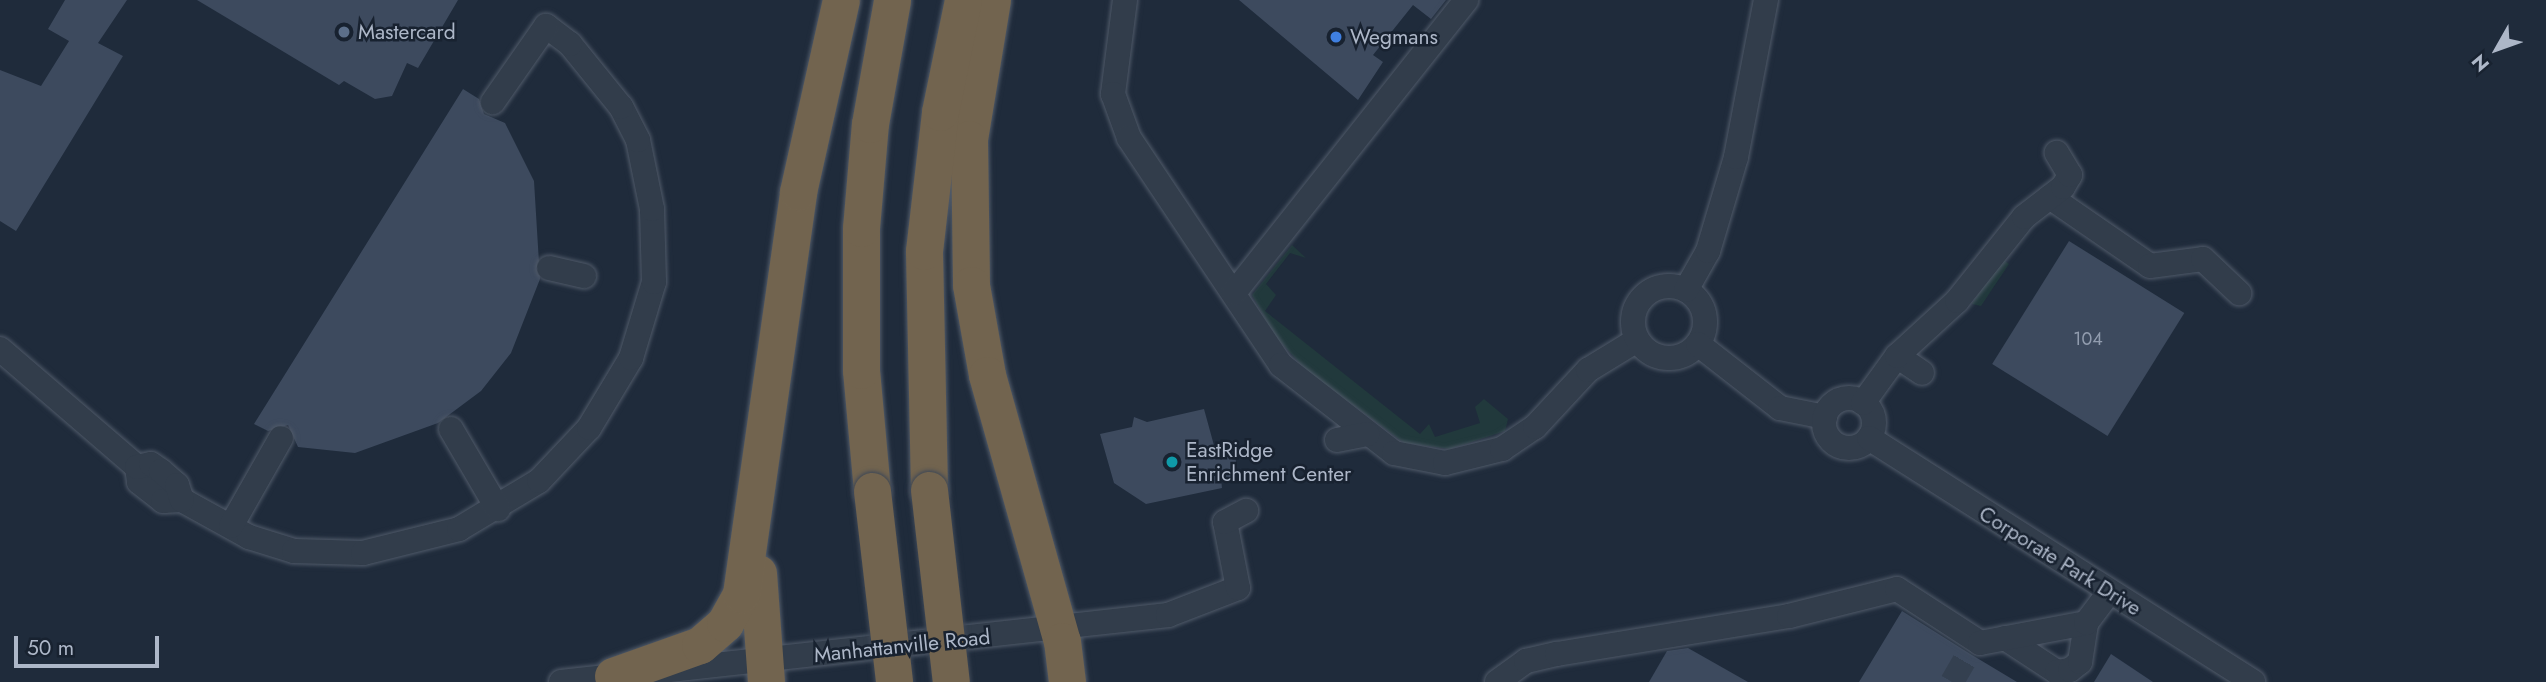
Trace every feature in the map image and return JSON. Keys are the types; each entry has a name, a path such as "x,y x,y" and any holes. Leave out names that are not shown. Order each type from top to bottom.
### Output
{"highway":[{"path":"613,676 689,652 732,614 745,582 798,192 841,0"},
{"path":"892,0 873,100 861,228 861,370 894,682"},
{"path":"951,682 929,489 924,251 940,112 963,0"},
{"path":"992,0 969,139 971,285 987,375 1058,628 1067,682"},
{"path":"766,671 756,613 768,422"}],"street":[{"path":"1125,0 1112,70 1118,119 1281,365 1367,434 1417,460 1485,456 1521,438 1588,369 1637,340"},
{"path":"1234,293 1466,0"},
{"path":"1686,290 1707,251 1733,169 1766,0"},
{"path":"1,354 137,467 151,464 161,471 177,485 182,500 230,526 294,551 363,553 420,543 498,509 573,448 610,395 646,318 654,240 638,140 621,107 570,44 546,26 493,102"},
{"path":"1863,403 1897,356 1957,301 2024,217 2050,197 2070,175 2057,153"},
{"path":"2050,197 2150,266 2203,259 2239,293"},
{"path":"550,268 584,276"},
{"path":"1668,285 1686,290 1705,314 1698,344 1685,356 1662,358 1637,340 1633,316 1645,295 1668,285"},
{"path":"1698,344 1771,402 1825,417"},
{"path":"1897,356 1922,373"},
{"path":"1843,399 1863,403 1874,419 1870,438 1843,448 1829,439 1825,417 1843,399"},
{"path":"452,429 498,509"},
{"path":"1337,440 1367,434"},
{"path":"230,526 281,438"},
{"name":"Corporate Park Drive","path":"1870,438 2253,682"},
{"name":"Manhattanville Road","path":"561,682 613,676 766,671 1058,628 1168,615 1238,588 1225,522 1246,511"},
{"path":"1497,682 1527,661 1557,654 1789,616 1897,589 1975,648 2005,638 2087,623"},
{"path":"2005,638 2057,672 2070,670 2080,662 2087,623 2109,592"}],"green space":[{"path":"1292,245 1306,258 1290,253 1266,284 1276,295 1265,311 1420,434 1429,424 1435,437 1480,423 1475,407 1484,399 1508,419 1505,431 1450,449 1404,443 1305,369 1274,335 1252,295"},
{"path":"2001,258 2009,264 1981,306 1972,304"}],"building":[{"path":"65,0 127,0 98,43 123,56 16,231 0,221 0,70 41,86 69,41 48,29"},
{"name":"Mastercard","path":"197,0 458,0 418,68 407,63 392,96 375,99 344,81 339,85"},
{"name":"Wegmans","path":"1239,0 1446,0 1431,19 1413,5 1373,55 1383,62 1358,100"},
{"path":"463,89 479,99 484,114 505,123 534,181 540,279 511,353 481,391 438,423 355,453 298,447 288,425 268,431 254,424"},
{"path":"2069,241 2184,313 2107,436 1992,364"},
{"name":"EastRidge Enrichment Center","path":"1204,409 1215,449 1235,449 1237,478 1221,478 1222,488 1146,504 1114,483 1100,434 1132,427 1134,417 1147,422"},
{"path":"1902,611 1972,655 2017,682 1859,682"},
{"path":"1688,648 1748,682 1649,682 1667,651"},
{"path":"2111,654 2153,682 2094,682"}],"tunnel":[{"path":"1952,682 1969,652"}],"place":[{"name":"Mastercard","path":"344,32"},
{"name":"Wegmans","path":"1336,37"},
{"name":"EastRidge Enrichment Center","path":"1172,462"}]}
